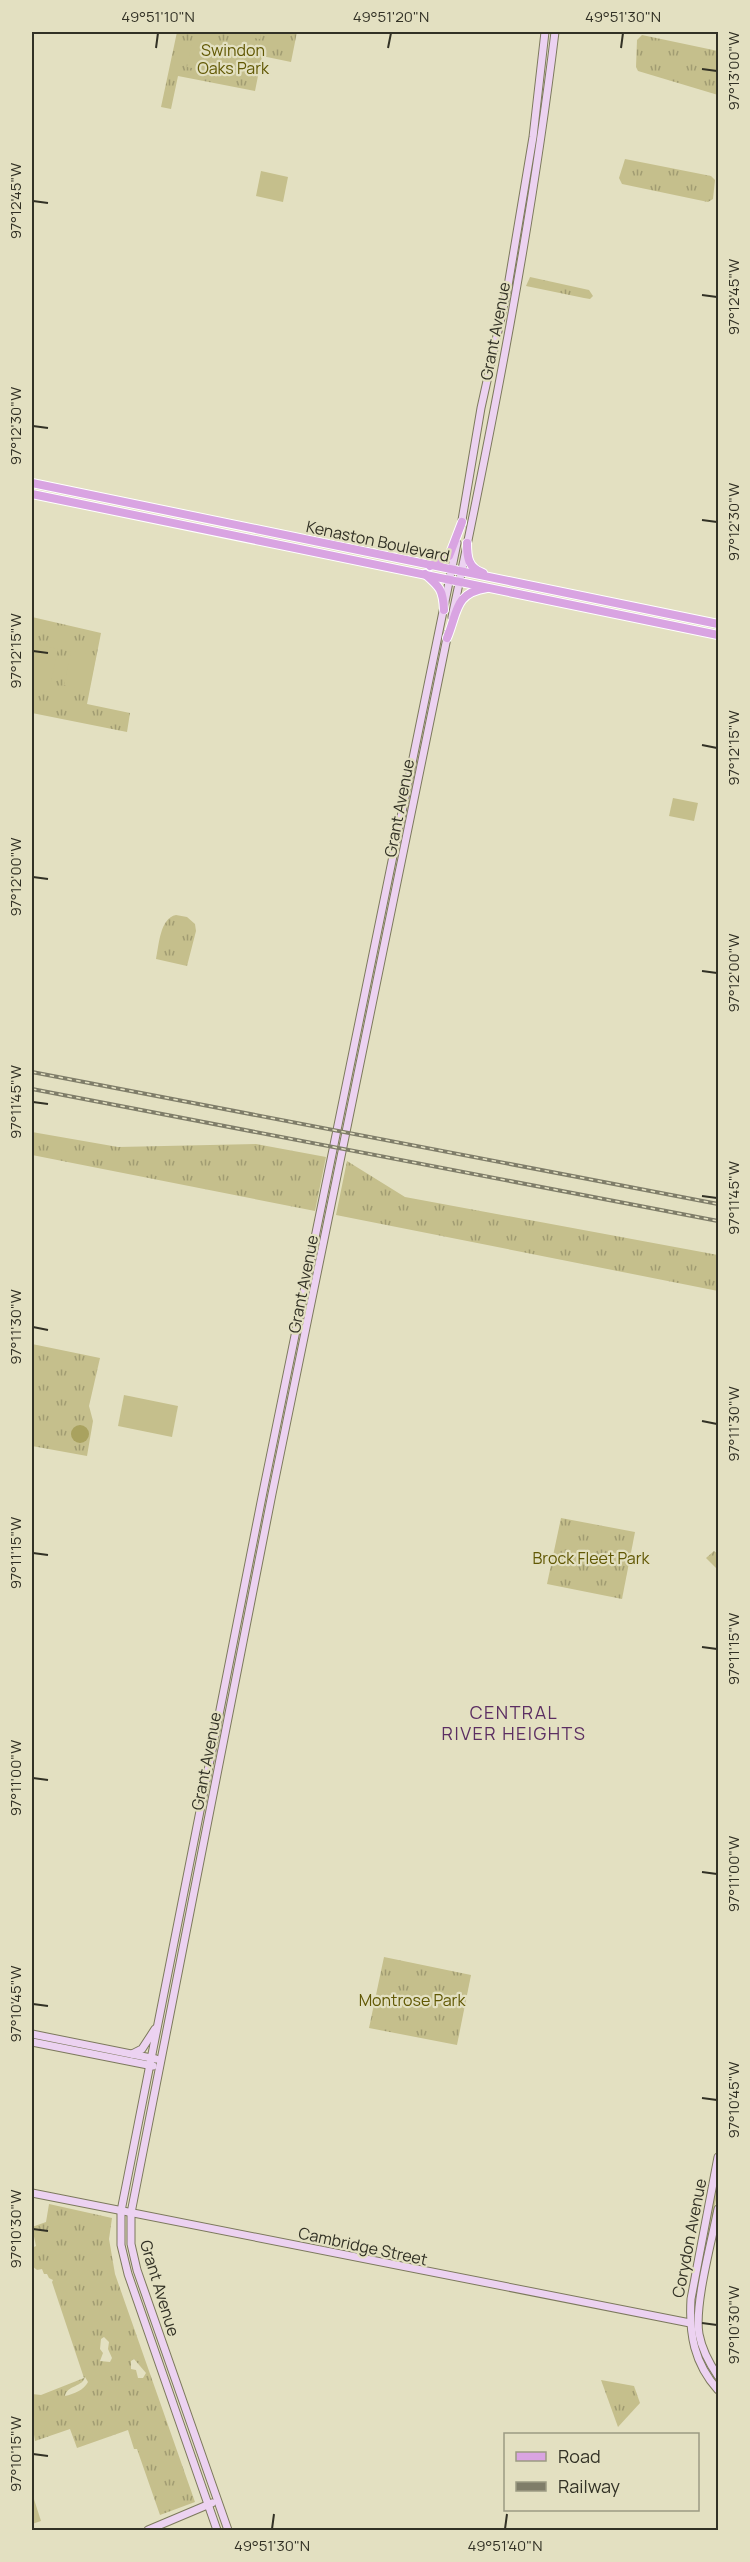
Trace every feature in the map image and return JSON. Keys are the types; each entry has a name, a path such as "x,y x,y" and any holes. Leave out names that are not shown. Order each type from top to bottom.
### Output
{"main road":[{"name":"Grant Avenue","path":"217,2530 128,2274 121,2245 121,2211 263,1492 462,522 482,405 511,270 533,137 545,32"},
{"name":"Grant Avenue","path":"228,2530 137,2270 131,2244 131,2213 271,1501 517,288 542,137 555,32"},
{"name":"Kenaston Boulevard","path":"32,483 430,566 450,574"},
{"name":"Kenaston Boulevard","path":"32,495 424,573 510,582 718,624"},
{"path":"430,566 449,556 462,522"},
{"path":"467,543 467,558 474,569 510,582"},
{"path":"424,573 443,594 444,610"},
{"name":"Kenaston Boulevard","path":"460,576 490,587 718,635"},
{"path":"447,638 462,597 471,591 490,587"},
{"path":"132,2054 142,2049 158,2024"},
{"path":"32,2034 132,2054 150,2062"},
{"path":"32,2042 160,2064"},
{"name":"Corydon Avenue","path":"718,2157 690,2299 691,2338 700,2365 718,2390"},
{"name":"Cambridge Street","path":"32,2193 690,2323"},
{"name":"Corydon Avenue","path":"718,2209 698,2325 705,2354 718,2376"},
{"path":"148,2530 218,2500"}],"green space":[{"name":"Swindon Oaks Park","path":"177,32 297,32 291,62 262,56 255,91 178,76 171,109 161,107"},
{"path":"236,32 261,32 260,39 235,35"},
{"path":"642,35 718,51 718,95 638,71 636,67 637,40"},
{"path":"193,36 247,47 240,78 187,67"},
{"path":"625,159 711,176 715,180 713,199 708,202 622,184 619,178"},
{"path":"261,171 288,177 283,202 256,196"},
{"path":"530,277 589,290 593,296 590,299 526,286"},
{"path":"32,617 101,633 87,704 130,713 127,732 32,713"},
{"path":"32,643 58,649 49,692 32,689"},
{"path":"71,651 96,656 89,690 64,685"},
{"path":"673,798 698,803 694,821 669,816"},
{"path":"176,915 187,917 195,924 196,931 187,966 156,959 163,927 171,917"},
{"path":"32,1132 118,1147 256,1144 326,1157 315,1211 32,1155"},
{"path":"347,1161 405,1197 718,1255 718,1291 336,1215"},
{"path":"32,1344 100,1358 89,1406 93,1421 87,1456 32,1446"},
{"path":"124,1395 178,1406 172,1437 118,1426"},
{"name":"Brock Fleet Park","path":"561,1518 635,1532 622,1599 547,1584"},
{"path":"714,1551 718,1554 716,1568 706,1558"},
{"name":"Montrose Park","path":"384,1957 471,1975 457,2045 369,2028"},
{"path":"717,2179 718,2190 706,2248 704,2247"},
{"path":"49,2204 112,2218 109,2239 115,2274 195,2502 160,2515 128,2430 77,2448 70,2429 35,2441 32,2394 41,2395 84,2378 53,2280 44,2274 42,2269 37,2270 32,2266 32,2248 36,2246 32,2227 46,2222","holes":["104,2337 109,2342 108,2349 112,2358 110,2362 100,2361 103,2353 100,2349 101,2339","134,2359 146,2373 143,2378 138,2378 136,2370 131,2369 131,2361","85,2377 88,2382 84,2387 65,2396 66,2392"]},
{"path":"601,2380 634,2386 640,2403 618,2427"},
{"path":"32,2493 41,2521 32,2524"}],"shaded area":[{"path":"80,1425 86,1428 89,1434 86,1440 80,1443 74,1440 71,1434 74,1428"}],"railway":[{"path":"32,1072 718,1204"},
{"path":"32,1089 718,1221"}],"district":[{"name":"CENTRAL RIVER HEIGHTS","path":"514,1722"}]}
